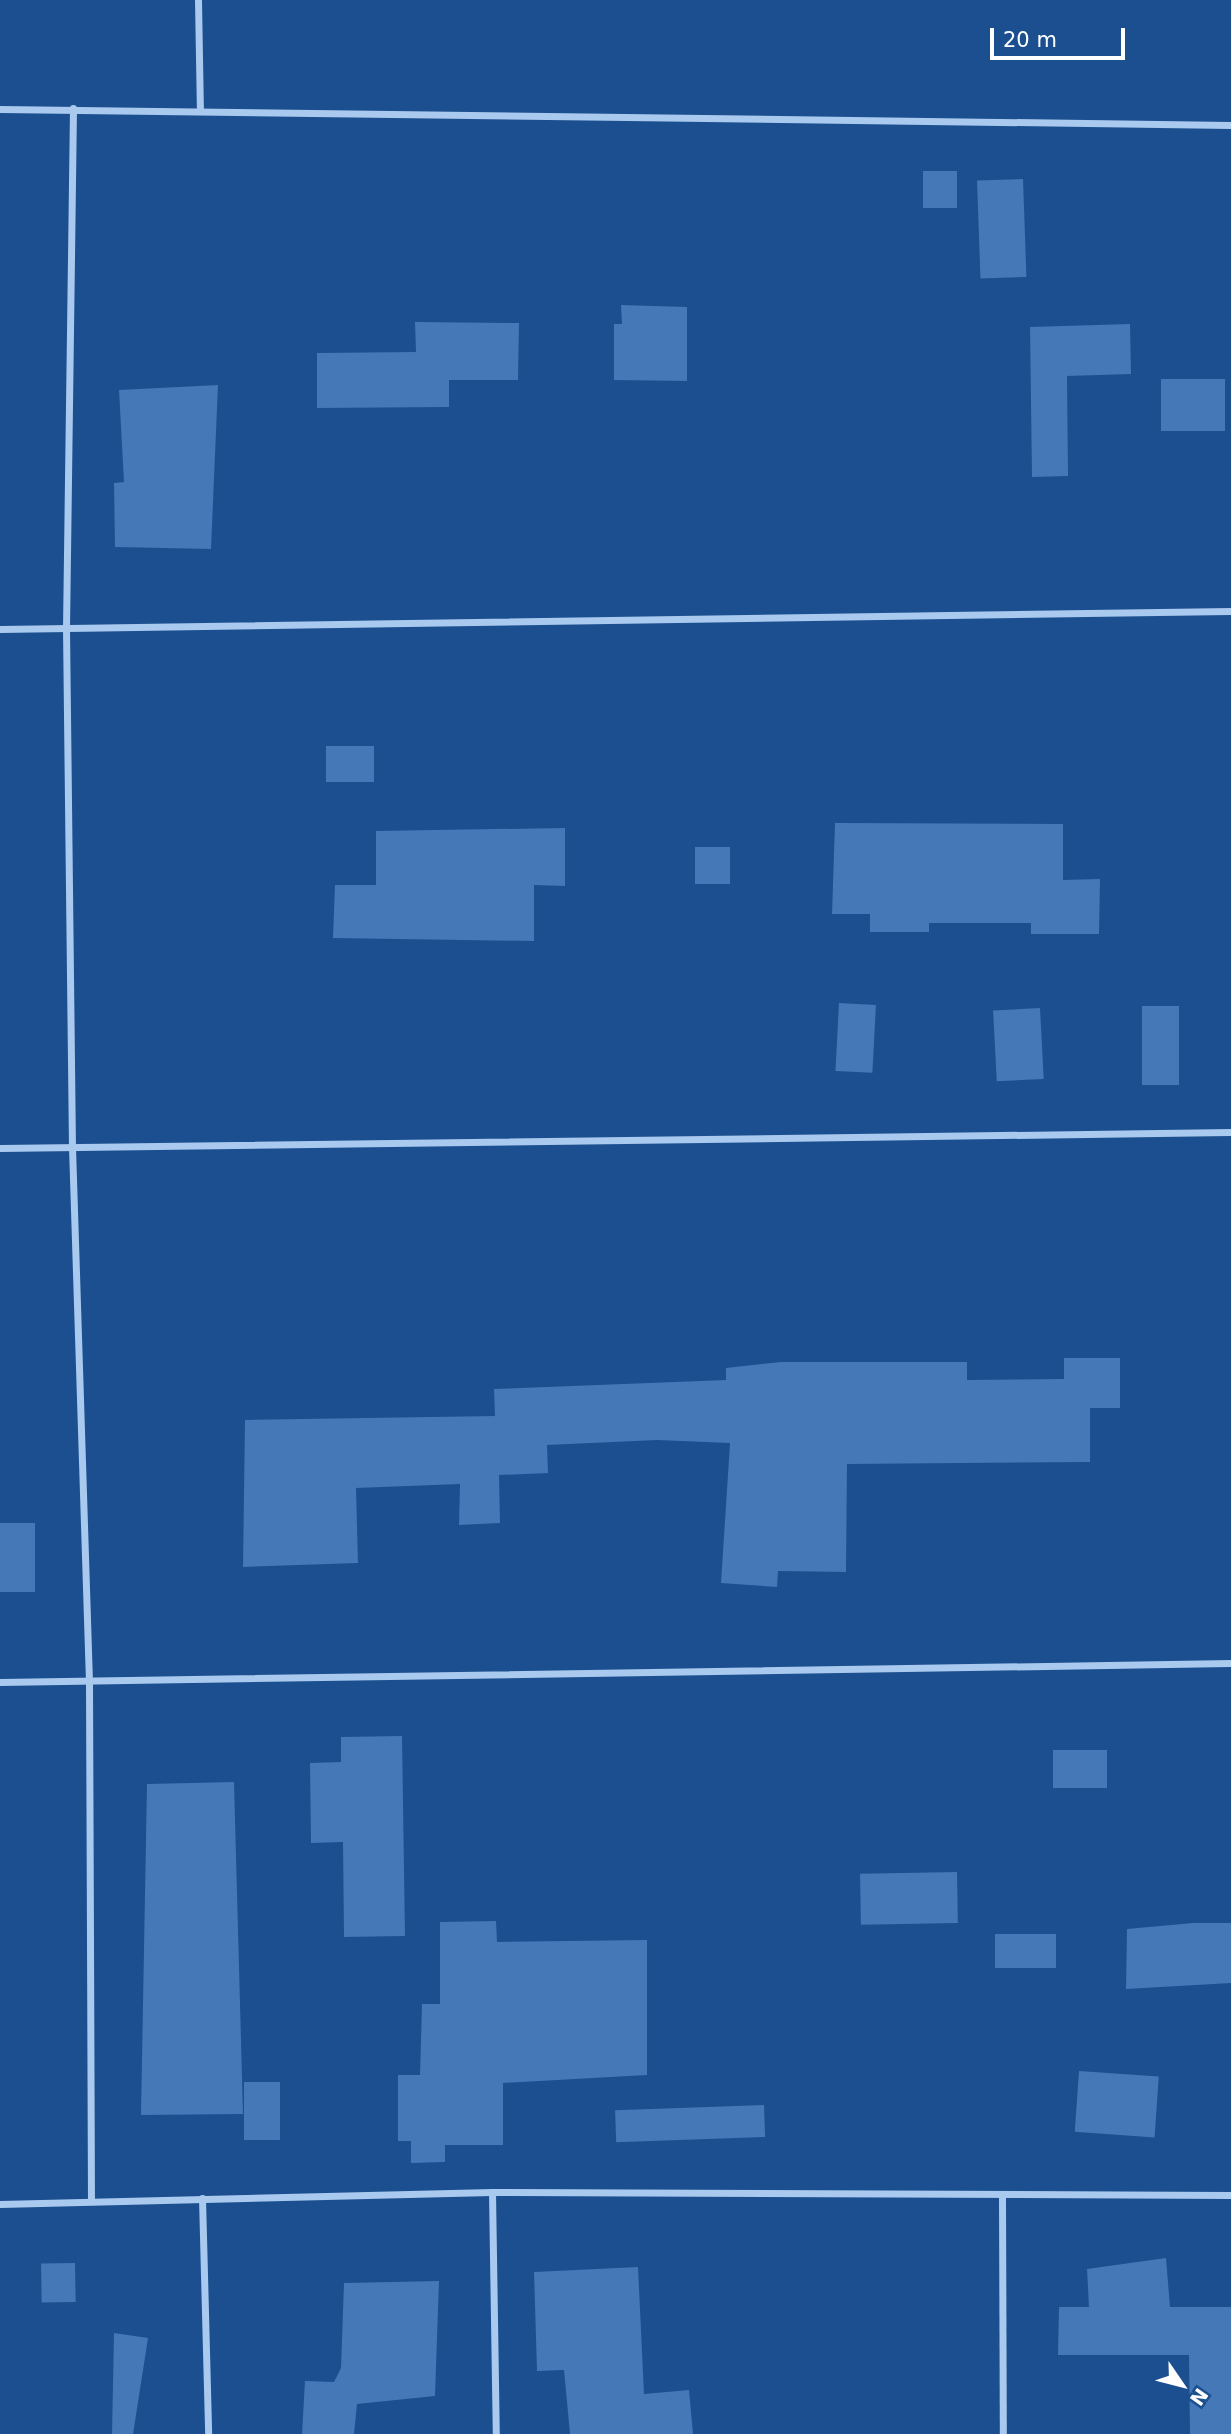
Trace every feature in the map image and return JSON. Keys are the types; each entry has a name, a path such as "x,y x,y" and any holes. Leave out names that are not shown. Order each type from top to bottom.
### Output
{"street":[{"path":"198,0 200,110"},
{"path":"73,108 66,628 72,1147 89,1682 91,2201"},
{"path":"0,109 1231,125"},
{"path":"0,629 1231,611"},
{"path":"0,1148 1231,1132"},
{"path":"0,1682 1231,1663"},
{"path":"0,2204 492,2192 1002,2197 1231,2195"},
{"path":"492,2192 496,2434"},
{"path":"1002,2197 1003,2434"},
{"path":"202,2198 208,2434"}],"building":[{"path":"923,171 957,171 957,208 923,208"},
{"path":"1023,179 1026,277 980,279 977,181"},
{"path":"621,305 687,307 687,381 614,380 614,324 622,324"},
{"path":"415,322 519,323 518,380 449,380 449,407 317,408 317,353 416,352"},
{"path":"1130,324 1131,374 1067,376 1068,476 1032,477 1030,327"},
{"path":"1161,379 1225,379 1225,431 1161,431"},
{"path":"218,385 211,549 115,547 114,483 124,482 119,390"},
{"path":"326,746 374,746 374,782 326,782"},
{"path":"835,823 1063,824 1063,880 1100,879 1099,934 1031,934 1031,923 929,923 929,932 870,932 870,914 832,914"},
{"path":"565,828 565,886 534,885 534,941 333,938 335,885 376,885 376,831"},
{"path":"695,847 730,847 730,884 695,884"},
{"path":"839,1003 876,1005 872,1073 835,1071"},
{"path":"1142,1006 1179,1006 1179,1085 1142,1085"},
{"path":"1040,1008 1044,1079 997,1081 993,1010"},
{"path":"1064,1358 1120,1358 1120,1408 1090,1408 1090,1462 847,1464 846,1572 778,1571 777,1587 721,1583 730,1443 657,1440 547,1445 548,1473 499,1475 500,1523 459,1525 460,1484 356,1488 358,1563 243,1567 245,1420 495,1416 494,1389 726,1380 726,1368 781,1362 967,1362 967,1380 1064,1379"},
{"path":"0,1523 35,1523 35,1592 0,1592"},
{"path":"402,1736 405,1936 344,1937 343,1842 311,1843 310,1763 341,1762 341,1737"},
{"path":"1053,1750 1107,1750 1107,1788 1053,1788"},
{"path":"234,1782 243,2114 141,2115 147,1784"},
{"path":"957,1872 958,1923 861,1925 860,1874"},
{"path":"496,1921 497,1942 647,1940 647,2075 503,2083 503,2145 445,2145 445,2162 411,2163 411,2141 398,2141 398,2075 420,2075 422,2004 440,2004 440,1922"},
{"path":"1193,1923 1231,1923 1231,1983 1126,1989 1127,1929"},
{"path":"995,1934 1056,1934 1056,1968 995,1968"},
{"path":"1079,2071 1159,2077 1155,2137 1075,2132"},
{"path":"244,2082 280,2082 280,2140 244,2140"},
{"path":"764,2105 765,2137 616,2142 615,2110"},
{"path":"1166,2258 1170,2307 1231,2307 1231,2434 1190,2434 1189,2355 1058,2355 1059,2307 1089,2307 1087,2269"},
{"path":"75,2263 76,2302 42,2303 41,2264"},
{"path":"638,2267 644,2394 689,2390 693,2434 570,2434 564,2370 537,2371 534,2272"},
{"path":"439,2281 435,2396 357,2404 354,2434 302,2434 305,2381 334,2382 341,2368 344,2283"},
{"path":"114,2333 148,2338 133,2434 112,2434"}]}
